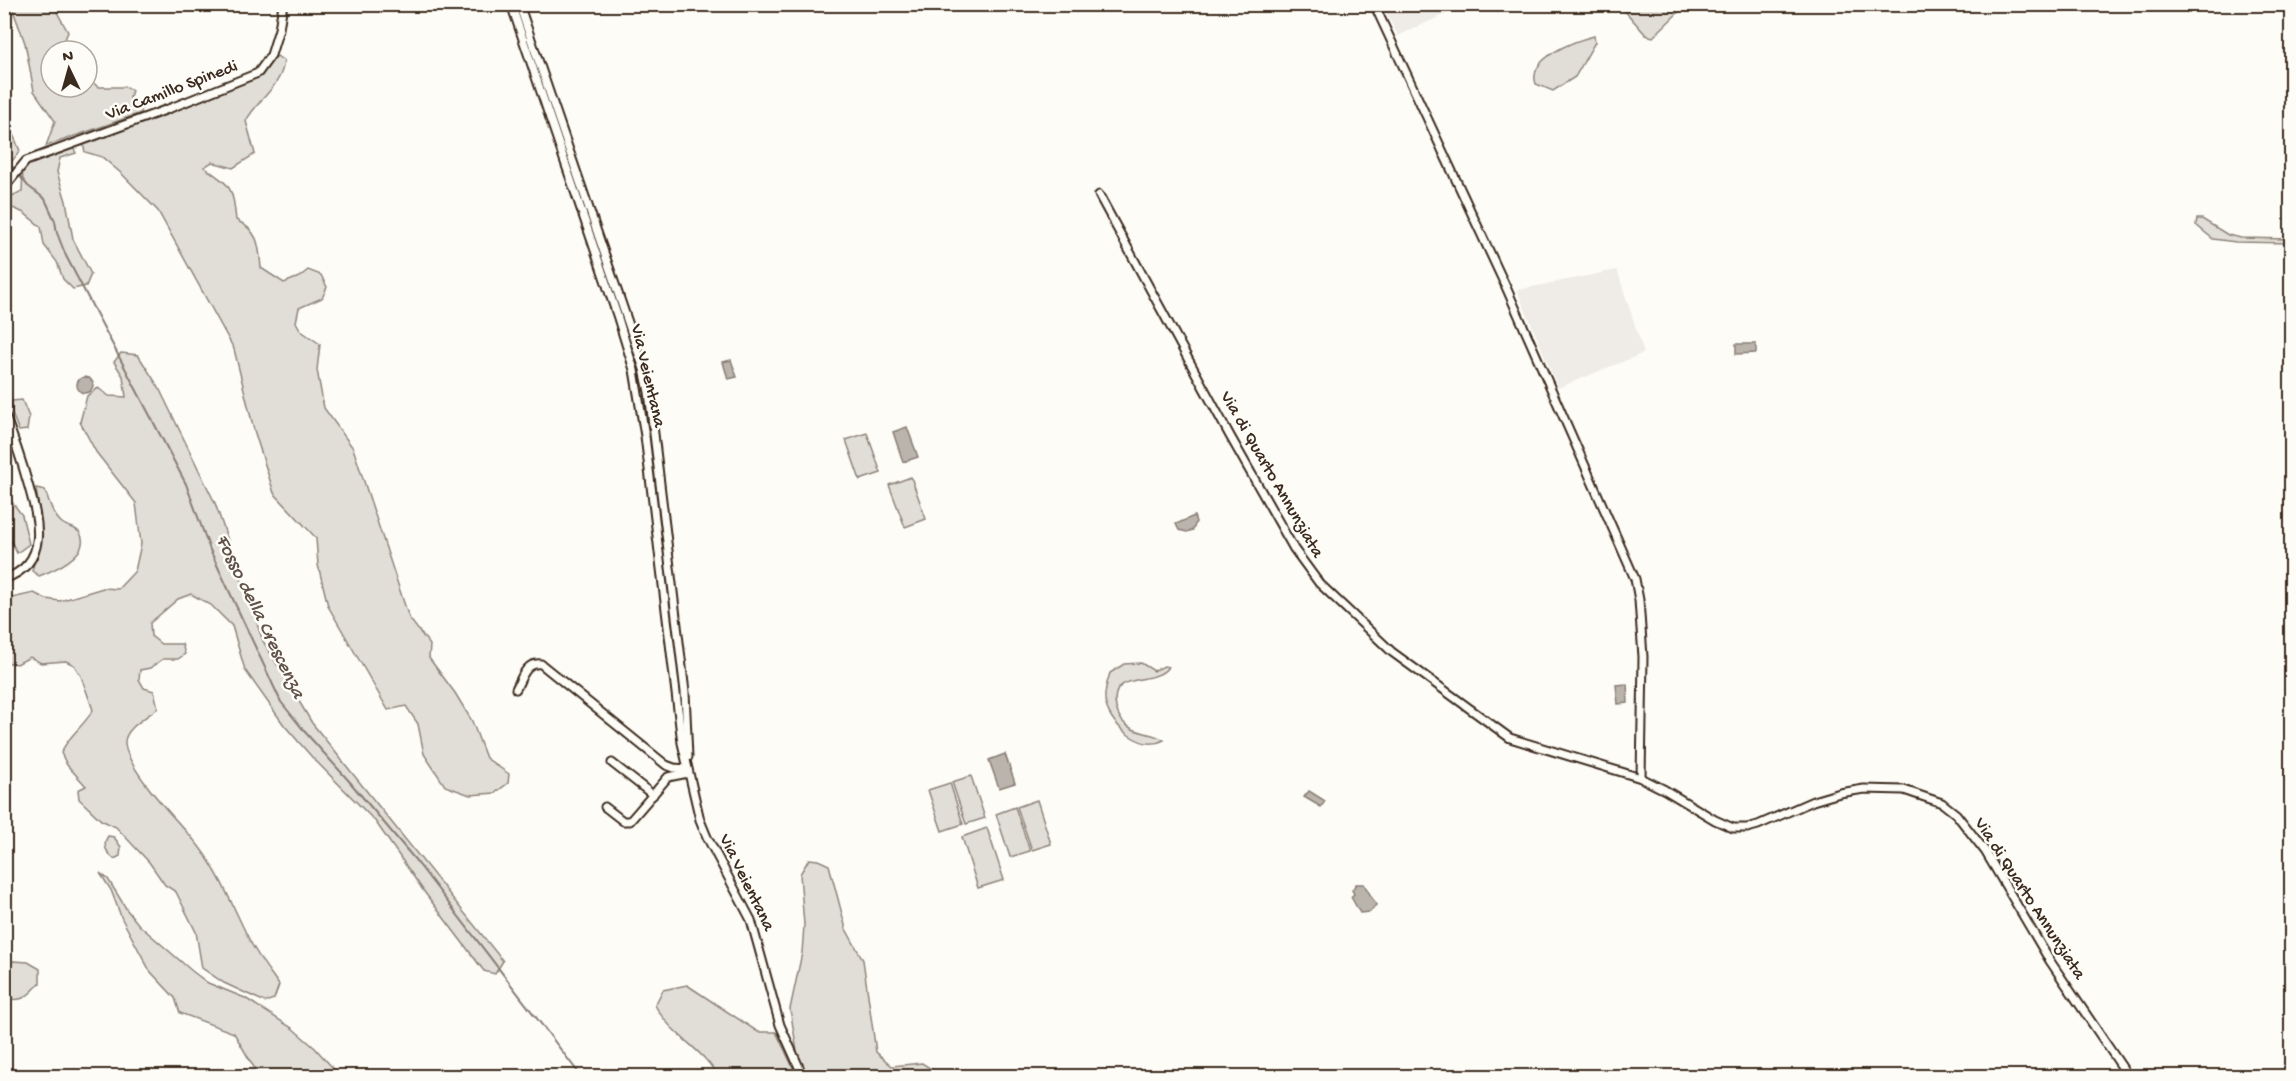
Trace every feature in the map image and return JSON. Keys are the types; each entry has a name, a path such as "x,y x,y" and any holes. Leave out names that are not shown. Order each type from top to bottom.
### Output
{"street":[{"name":"Via Camillo Spinedi","path":"5,186 26,162 168,110 258,73 271,55 279,29 283,4"},
{"name":"Via Veientana","path":"511,4 628,348 639,392 688,771 703,828 751,920 780,1024 803,1077"},
{"name":"Via Veientana","path":"519,4 638,346 649,392 685,692 689,740 688,771"},
{"path":"1374,4 1506,287 1635,579 1639,600 1642,657 1641,778"},
{"name":"Via di Quarto Annunziata","path":"1099,195 1294,549 1319,583 1392,652 1510,738 1641,778 1721,823 1740,829 1768,822 1820,799 1855,790 1904,790 1919,793 1942,803 1956,814 1985,851 2050,960 2128,1077"},
{"path":"612,301 620,298"},
{"path":"4,412 21,458 35,507 38,532 36,548 29,564 23,570 4,579"},
{"path":"516,689 527,669 535,663 543,666 666,765 688,771"},
{"path":"612,764 653,795"},
{"path":"605,807 623,821 630,821 668,777 688,771"}],"shaded area":[{"path":"1625,4 1686,5 1653,37 1646,35 1624,10"},
{"path":"11,5 53,5 68,32 65,39 39,39 39,98 34,91 25,43"},
{"path":"1382,5 1454,5 1456,9 1398,36"},
{"path":"1594,36 1595,42 1575,77 1553,91 1536,84 1535,75 1538,66 1545,59 1564,47"},
{"path":"277,56 284,61 279,78 246,121 255,154 233,168 212,162 204,167 225,183 232,193 236,220 244,224 253,234 261,268 284,283 299,277 308,270 321,275 327,287 322,298 299,308 296,322 301,331 320,344 317,370 324,408 353,448 409,618 430,645 429,658 472,721 486,758 509,774 508,783 495,793 470,795 445,786 424,754 418,724 406,706 388,710 328,606 318,565 316,538 274,493 254,430 234,349 158,211 102,157 85,152 83,144 241,84 259,74"},
{"path":"99,87 125,87 132,90 131,105 142,105 141,113 46,146 55,121 40,99 99,99"},
{"path":"5,115 20,151 4,170"},
{"path":"73,147 76,153 60,158 57,172 66,201 73,239 91,274 86,286 73,289 63,279 57,262 44,245 41,227 24,213 13,208 5,212 4,200 22,191 23,169 32,163"},
{"path":"2197,219 2202,219 2228,235 2241,238 2291,239 2291,243 2236,242 2213,239 2196,225"},
{"path":"1617,270 1644,353 1558,388 1517,290"},
{"path":"1736,344 1756,344 1756,353 1736,354"},
{"path":"121,353 138,355 158,386 215,503 263,641 312,723 503,961 495,974 484,971 425,893 375,821 284,725 245,670 232,626 211,605 191,594 178,599 150,623 151,636 161,644 182,644 185,654 178,659 163,659 150,668 140,670 139,679 144,688 154,691 158,708 132,728 125,743 128,754 142,779 193,839 218,876 254,949 279,985 274,999 265,1002 224,983 202,968 196,932 176,892 165,885 149,862 116,827 101,820 79,799 78,790 86,786 67,765 61,753 93,710 81,676 74,665 66,661 41,663 30,657 17,664 5,662 5,589 12,598 34,593 46,599 60,601 103,588 118,589 135,571 141,544 136,503 96,452 80,422 87,396 98,388 109,396 126,397 123,376 114,362"},
{"path":"731,360 737,377 728,379 723,362"},
{"path":"85,377 93,385 85,393 77,385"},
{"path":"22,400 29,417 27,430 19,431 12,414 12,401"},
{"path":"907,427 918,457 903,462 893,432"},
{"path":"867,433 881,473 860,480 846,440"},
{"path":"911,477 926,519 905,527 889,485"},
{"path":"36,488 45,490 56,516 64,525 78,530 82,542 80,549 68,561 39,576 32,571 42,533"},
{"path":"5,493 22,515 29,544 17,553 5,529"},
{"path":"1194,516 1196,522 1193,530 1187,532 1179,530 1176,524"},
{"path":"1141,663 1154,671 1164,666 1168,667 1162,673 1134,680 1119,688 1115,696 1116,708 1121,719 1129,727 1164,740 1155,743 1138,740 1121,729 1109,713 1105,701 1110,673 1124,664"},
{"path":"1627,684 1628,703 1618,704 1616,685"},
{"path":"1005,754 1015,783 999,788 989,760"},
{"path":"971,776 985,818 966,824 952,782"},
{"path":"950,783 963,824 942,831 928,790"},
{"path":"1309,791 1325,801 1321,807 1304,797"},
{"path":"1037,800 1051,844 1032,850 1017,807"},
{"path":"1015,807 1030,851 1010,857 996,814"},
{"path":"987,828 1004,880 978,888 962,837"},
{"path":"108,836 114,837 121,847 120,856 114,859 106,848 105,842"},
{"path":"809,859 829,865 846,929 863,960 876,1052 892,1066 922,1063 942,1076 807,1076 799,1063 790,1009 802,953 804,925 800,874"},
{"path":"100,873 108,879 139,925 192,971 208,983 245,998 292,1028 315,1048 340,1076 259,1076 234,1033 180,1013 175,998 150,971 122,919 111,890"},
{"path":"1356,884 1364,884 1376,905 1370,912 1360,913 1351,897"},
{"path":"13,961 28,962 40,969 40,983 28,995 20,999 10,999 4,996 5,969"},
{"path":"687,985 758,1032 776,1032 797,1076 717,1076 704,1058 661,1016 655,1005 663,990"}],"waterway":[{"name":"Fosso della Crescenza","path":"4,157 28,186 45,199 66,256 186,484 210,550 281,702 417,862 581,1076"},
{"name":"Fosso della Crescenza","path":"622,1076 634,1072 652,1076"}]}
